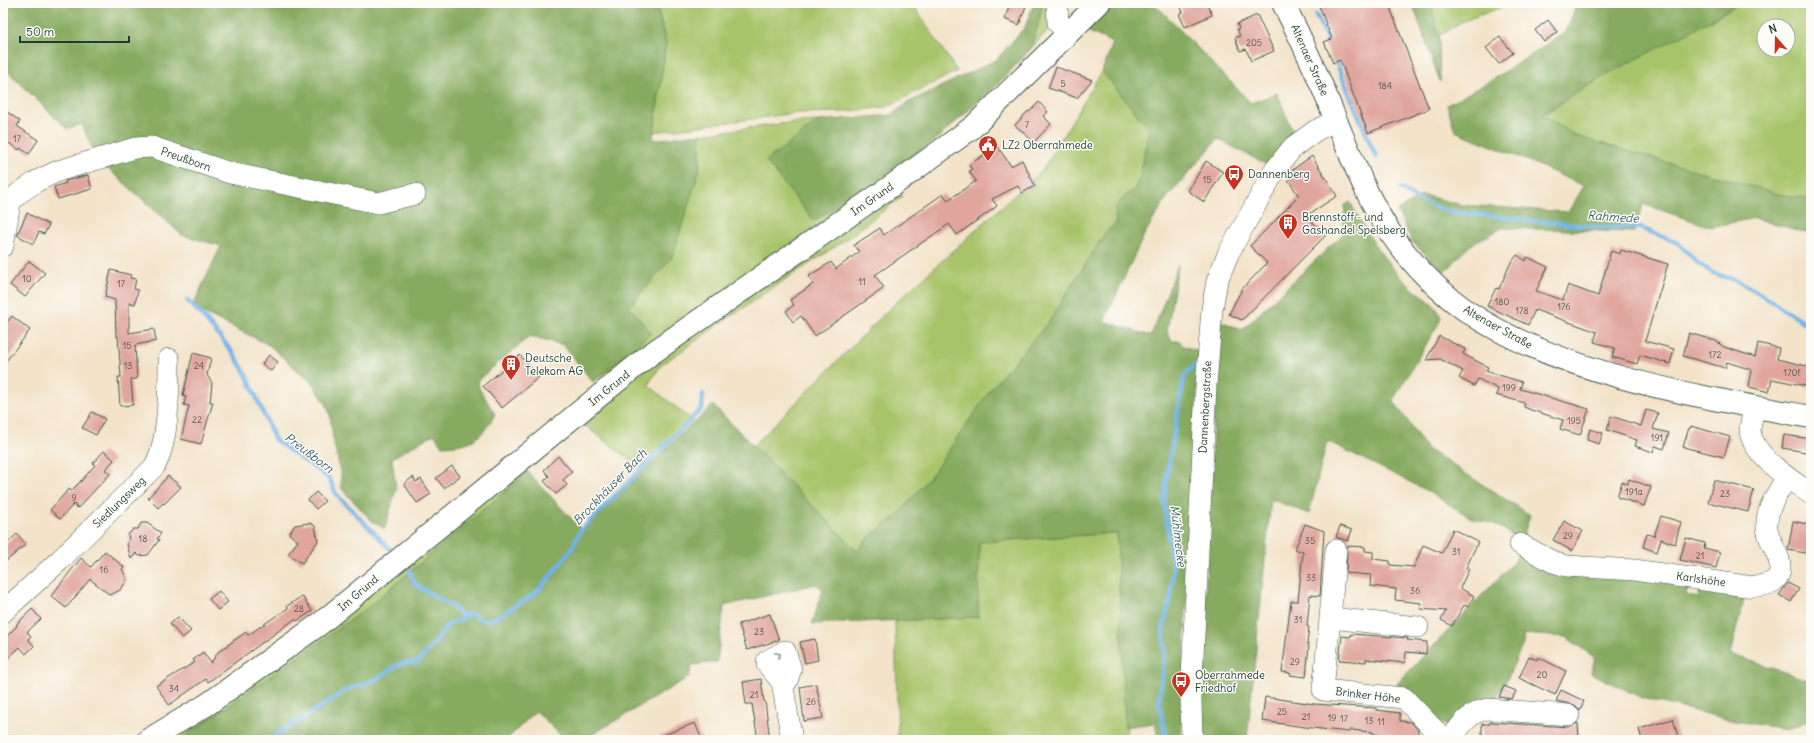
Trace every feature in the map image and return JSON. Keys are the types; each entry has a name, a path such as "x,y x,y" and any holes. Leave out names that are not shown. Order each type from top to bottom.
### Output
{"main road":[{"name":"Im Grund","path":"148,740 208,704 322,624 398,559 439,528 648,356 907,175 973,127 1099,3"},
{"name":"Altenaer Straße","path":"1283,3 1298,32 1359,176 1391,234 1418,268 1440,290 1467,311 1509,335 1533,347 1575,362 1670,389 1754,407 1811,417"}],"street":[{"path":"1057,3 1058,23 1068,33"},
{"name":"Dannenbergstraße","path":"1192,740 1191,698 1206,386 1212,308 1218,281 1228,254 1275,170 1293,147 1315,131 1336,120"},
{"name":"Preußborn","path":"3,246 10,202 18,194 37,181 58,171 135,148 152,147 230,173 378,203 415,194"},
{"name":"Siedlungsweg","path":"3,612 60,560 154,467 159,460 165,429 169,388 169,359"},
{"path":"1754,407 1750,430 1754,442 1764,457 1788,478 1811,494"},
{"name":"Karlshöhe","path":"1520,544 1553,562 1566,566 1634,570 1746,586 1757,587 1770,585 1778,576 1779,561 1768,534 1767,521 1773,500 1788,478"},
{"name":"Brinker Höhe","path":"1336,550 1322,690 1404,698 1444,740"},
{"path":"1330,618 1418,627"},
{"path":"782,682 792,740"},
{"path":"1450,740 1458,728 1479,710 1569,715"}],"green space":[{"path":"3,3 656,3 666,43 653,140 700,134 700,167 672,257 629,307 651,333 593,382 563,345 530,336 478,380 479,388 495,414 480,435 469,442 442,446 434,434 392,458 396,489 385,529 372,521 341,488 341,474 333,439 330,414 326,404 312,383 269,345 192,307 221,246 182,235 95,157 82,124 67,129 3,67"},
{"path":"656,3 912,3 957,71 887,107 841,112 797,113 654,132 666,43"},
{"path":"1034,3 1043,3 1036,32 1029,51 997,85 941,135 814,221 766,161 819,121 891,115 909,102 996,60 1025,27"},
{"path":"1043,3 1049,3 1049,29 1029,51 1036,32"},
{"path":"1116,3 1154,3 1251,103 1277,93 1294,134 1267,165 1218,139 1166,199 1144,235 1104,321 1151,336 1178,265 1167,332 1172,341 1180,341 1183,346 1199,351 1181,713 1182,740 1158,740 1155,723 1125,727 1117,533 979,542 978,617 812,624 823,589 816,584 724,606 717,662 692,665 689,677 583,740 565,740 536,711 506,740 180,740 366,609 528,472 583,531 614,499 713,405 857,551 867,539 899,514 934,472 991,389 1048,323 1106,232 1116,224 1115,207 1135,188 1140,177 1149,129 1102,71 1113,43 1085,30"},
{"path":"1412,3 1430,3 1439,36 1440,82"},
{"path":"1430,3 1513,3 1461,22 1439,36"},
{"path":"1577,3 1738,3 1714,18 1590,84 1542,115 1575,136 1778,194 1811,199 1811,234 1754,218 1711,227 1643,204 1634,232 1502,228 1469,246 1445,272 1413,243 1397,211 1422,195 1463,205 1568,212 1584,186 1531,162 1455,131 1447,105 1492,80 1566,32"},
{"path":"1738,3 1811,3 1811,199 1778,194 1575,136 1542,115 1616,69 1719,16"},
{"path":"1102,71 1149,129 1140,177 1135,188 1115,207 1116,224 1106,232 1048,323 991,389 934,472 899,514 867,539 857,551 753,446 889,309 1020,190 1022,192 1035,186 1032,179 1042,171"},
{"path":"819,121 766,161 814,221 941,135 867,192 593,382 651,333 629,307 672,257 700,167 700,134 797,122"},
{"path":"898,192 903,196 841,243 778,284 661,365 648,385 695,422 644,471 579,421 637,373"},
{"path":"1350,202 1363,226 1385,259 1402,279 1435,307 1440,316 1440,321 1393,400 1427,449 1530,515 1522,540 1494,524 1473,519 1424,489 1327,441 1309,514 1271,499 1247,740 1199,740 1218,320 1242,330 1343,234 1345,205"},
{"path":"523,467 528,472 366,609 180,740 163,740"},
{"path":"1117,533 1127,740 898,740 895,621 978,617 979,542"},
{"path":"1519,549 1689,583 1686,595 1698,598 1702,585 1746,592 1730,654 1811,681 1811,720 1787,729 1735,721 1642,698 1591,673 1595,658 1566,637 1524,634 1523,644 1504,686 1491,705 1450,726 1442,724 1392,689 1515,561"}],"building":[{"path":"1010,3 1027,3 1019,25 1005,19"},
{"path":"1179,3 1207,3 1212,15 1185,27 1179,14 1183,12"},
{"path":"1318,3 1382,3 1384,7 1389,5 1429,109 1368,133 1340,60 1333,63 1324,42 1332,39"},
{"path":"1257,15 1274,51 1251,61 1246,49 1240,51 1235,38 1240,36 1237,29 1239,28 1237,24"},
{"path":"1548,20 1557,32 1544,42 1535,30"},
{"path":"1500,37 1513,53 1499,64 1486,48"},
{"path":"1056,67 1092,80 1077,98 1048,88"},
{"path":"1039,102 1048,112 1043,116 1051,124 1034,142 1015,125"},
{"path":"3,109 20,121 17,126 38,140 29,154 20,148 19,150 3,139"},
{"path":"997,146 1011,166 1022,160 1035,186 1022,193 1018,186 992,199 997,206 957,235 949,224 875,275 884,288 815,336 801,316 793,322 786,311 794,305 790,300 813,284 809,276 831,262 836,269 859,252 854,245 880,228 884,235 943,194 948,200 976,181 969,171 972,170 969,165"},
{"name":"Brennstoff - und Gashandel Spelsberg","path":"1312,156 1337,196 1306,216 1326,235 1242,320 1229,314 1242,289 1267,263 1250,246 1299,196 1288,180 1291,178 1288,173"},
{"path":"1206,161 1223,172 1204,202 1188,191"},
{"path":"88,175 92,189 58,199 54,187 66,183 65,181"},
{"path":"27,213 49,225 44,234 39,232 33,244 17,235"},
{"path":"1621,250 1668,264 1645,341 1674,349 1670,364 1640,355 1637,364 1612,357 1615,348 1594,342 1597,332 1535,310 1528,325 1487,306 1496,288 1499,289 1510,264 1517,255 1526,261 1527,257 1548,267 1536,291 1563,300 1568,285 1598,296 1611,251 1620,254"},
{"path":"29,261 45,273 25,297 10,285"},
{"path":"111,270 131,275 130,278 136,279 134,289 138,290 135,304 129,303 129,333 154,329 156,341 135,345 137,379 131,379 133,405 120,406 118,377 121,377 118,336 116,336 115,300 105,297"},
{"path":"12,316 30,330 3,365 3,327"},
{"path":"1689,333 1716,341 1724,347 1755,357 1758,343 1779,348 1777,359 1811,367 1811,387 1772,379 1769,392 1749,387 1752,370 1727,362 1725,368 1683,356"},
{"path":"1439,336 1465,349 1463,354 1488,367 1486,371 1522,382 1520,389 1589,409 1580,435 1560,429 1563,420 1524,407 1525,403 1496,395 1498,389 1478,379 1474,386 1459,378 1463,371 1440,359 1426,360"},
{"path":"193,353 211,358 207,375 212,383 210,402 213,402 201,444 181,439 189,406 184,405 186,396 183,395"},
{"path":"269,355 278,362 271,371 262,364"},
{"name":"Deutsche Telekom AG","path":"520,355 539,377 502,408 483,386"},
{"path":"1646,410 1658,413 1653,429 1669,433 1664,449 1655,446 1653,452 1635,446 1637,440 1607,430 1611,416 1641,426"},
{"path":"92,412 105,419 96,435 82,428"},
{"path":"1691,426 1730,437 1724,457 1683,447"},
{"path":"1590,429 1603,433 1599,444 1587,440"},
{"path":"1784,435 1811,439 1811,453 1782,448"},
{"path":"104,451 114,460 105,470 110,474 78,508 74,504 60,519 50,510 69,489 71,491 82,480 95,465 93,463"},
{"path":"558,456 572,472 563,480 567,485 556,494 544,481 549,476 544,470"},
{"path":"452,466 460,476 444,488 436,478"},
{"path":"168,476 181,487 158,508 148,498"},
{"path":"413,477 416,482 421,479 431,494 417,503 404,484"},
{"path":"1629,479 1651,487 1644,506 1617,497 1622,482 1628,484"},
{"path":"1714,480 1754,490 1748,512 1708,502"},
{"path":"316,492 325,501 316,509 308,500"},
{"path":"1661,516 1681,522 1675,544 1661,539 1657,552 1643,547 1647,534 1654,536"},
{"path":"1564,521 1583,531 1572,551 1553,540"},
{"path":"1793,521 1811,525 1811,554 1788,550"},
{"path":"141,523 147,523 161,533 157,539 159,540 148,555 139,556 136,553 131,559 127,544 129,540 128,535 133,529 138,529"},
{"path":"310,523 315,526 318,541 302,563 288,554 298,541 289,534 295,525"},
{"path":"1305,524 1324,531 1320,596 1310,595 1307,626 1309,627 1307,644 1309,645 1306,677 1290,675 1290,673 1282,672 1291,601 1298,601 1303,552 1295,549"},
{"path":"1340,526 1352,530 1348,541 1336,537"},
{"path":"1453,529 1478,542 1466,568 1469,569 1460,588 1474,596 1468,607 1464,605 1452,626 1441,620 1446,611 1420,609 1421,603 1395,600 1396,589 1370,586 1371,575 1346,573 1347,546 1365,547 1365,551 1373,552 1373,559 1390,561 1390,565 1414,567 1423,545 1442,553"},
{"path":"17,534 26,544 3,564 3,547"},
{"path":"1686,538 1705,543 1704,548 1720,552 1716,568 1680,560"},
{"path":"105,551 124,567 122,569 126,577 126,582 120,590 110,595 90,579 66,608 51,596 81,558 91,567"},
{"path":"1788,583 1799,589 1791,602 1779,595"},
{"path":"219,591 228,602 218,610 209,599"},
{"path":"302,596 312,611 297,621 295,619 208,682 206,679 169,705 156,686 195,662 193,660 203,652 211,663 218,652 246,632 248,635 288,608 287,606"},
{"path":"32,609 41,619 27,632 31,636 28,639 34,646 26,654 20,647 3,663 3,640"},
{"path":"770,614 779,640 747,650 739,624"},
{"path":"178,617 191,631 182,638 170,624"},
{"path":"1351,634 1408,638 1407,640 1427,642 1426,654 1406,652 1405,663 1366,659 1366,662 1339,660 1342,636 1350,637"},
{"path":"815,639 818,660 805,663 800,642"},
{"path":"1529,656 1537,660 1538,657 1566,671 1555,695 1519,678"},
{"path":"761,679 770,740 758,740 752,704 746,704 743,682"},
{"path":"816,684 823,718 804,721 800,687"},
{"path":"1504,686 1516,691 1512,699 1499,697"},
{"path":"1561,690 1584,701 1580,710 1575,705 1556,701"},
{"path":"1265,697 1314,704 1376,708 1376,710 1400,713 1400,721 1411,722 1418,730 1417,740 1398,740 1398,736 1373,734 1373,732 1350,730 1349,732 1262,721"},
{"path":"1673,719 1679,740 1642,740 1639,729"},
{"path":"1490,722 1568,727 1578,723 1579,740 1482,740 1482,724 1490,724"},
{"path":"695,723 702,740 653,739"}],"waterway":[{"name":"Rahmede","path":"1316,15 1328,41"},
{"name":"Rahmede","path":"1336,62 1376,157"},
{"name":"Rahmede","path":"1400,188 1418,200 1446,211 1596,227 1641,228 1678,243 1698,263 1713,273 1738,281 1805,323"},
{"name":"Preußborn","path":"187,300 206,320 234,354 247,376 275,440 329,478 336,494 393,552"},
{"name":"Mühlmecke","path":"1167,740 1159,704 1165,649 1163,628 1171,595 1173,569 1164,502 1167,474 1184,377 1189,370 1197,364"},
{"name":"Brockhäuser Bach","path":"269,740 347,690 373,681 404,663 417,663 433,645 447,625 461,620 463,616 471,614 482,620 493,620 536,593 572,548 581,530 702,408 703,394"},
{"name":"Preußborn","path":"410,571 415,584 454,608 463,616"}],"place":[{"name":"LZ2 Oberrahmede","path":"988,162"},
{"name":"Dannenberg","path":"1234,191"},
{"name":"Brennstoff - und Gashandel Spelsberg","path":"1288,240"},
{"name":"Deutsche Telekom AG","path":"511,381"},
{"name":"Oberrahmede Friedhof","path":"1181,698"}]}
